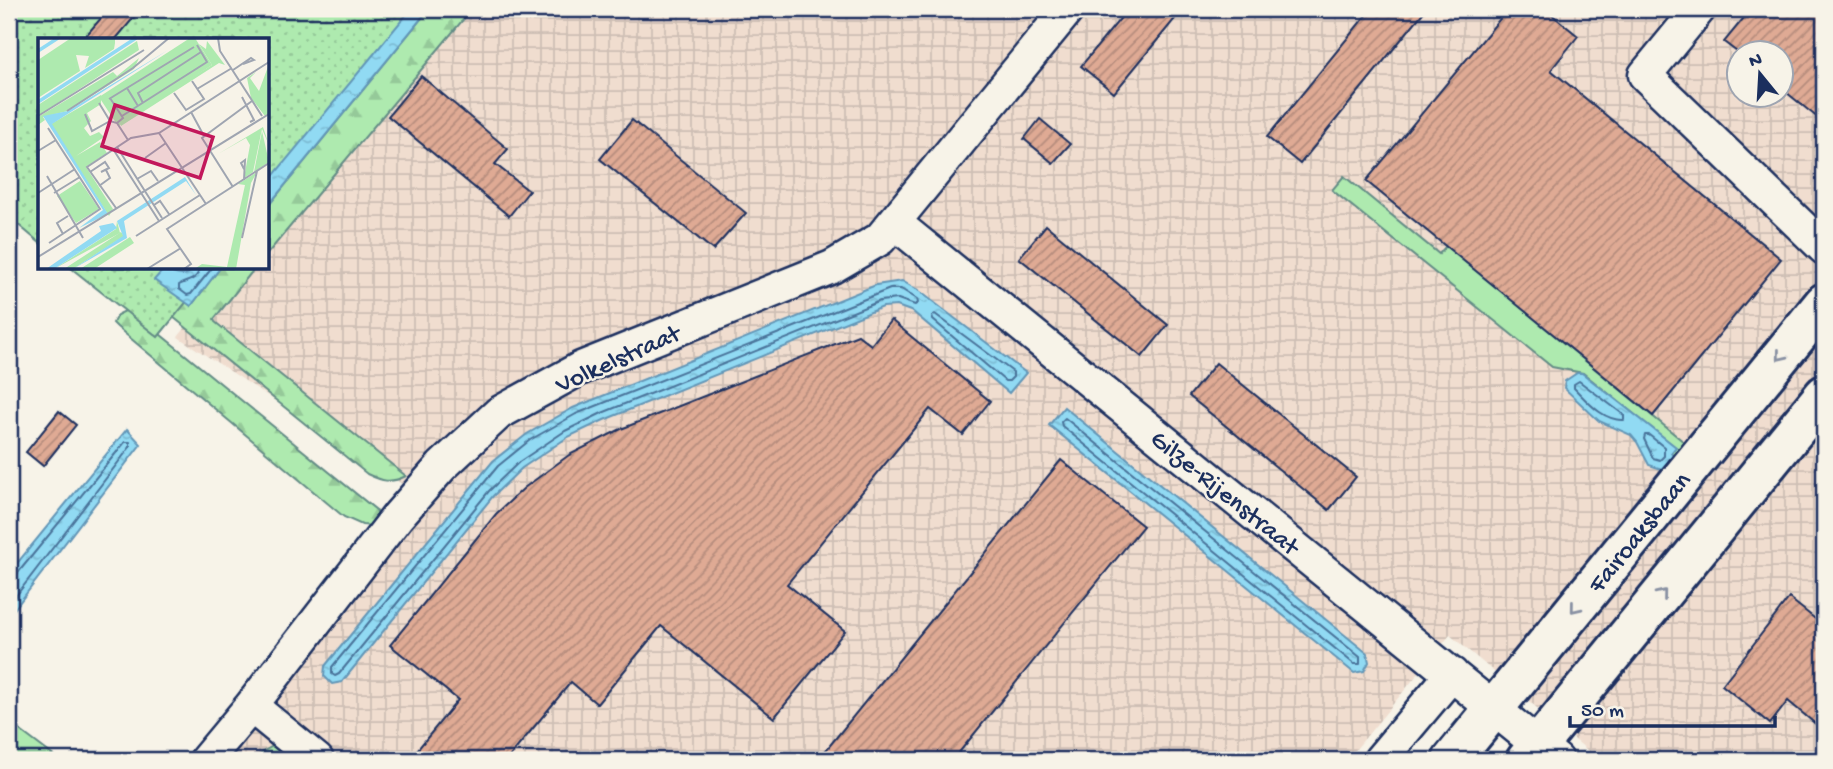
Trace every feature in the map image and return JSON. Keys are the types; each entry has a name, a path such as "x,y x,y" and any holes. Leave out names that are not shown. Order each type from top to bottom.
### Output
{"main road":[{"name":"Fairoaksbaan","path":"1451,760 1824,303"},
{"path":"1541,755 1824,395"}],"street":[{"name":"Volkelstraat","path":"206,760 398,516 442,466 499,412 581,369 832,267 880,239 1068,9"},
{"path":"1699,9 1645,75 1824,248"},
{"name":"Gilze-Rijenstraat","path":"895,223 1494,708 1541,755"},
{"path":"1380,760 1452,674"},
{"path":"251,706 317,760"}],"shaded area":[{"path":"445,9 1824,9 1824,760 1599,760 1450,635 1347,760 189,760 349,560 416,493 178,337 232,270 270,270 270,225"}],"green space":[{"path":"9,9 424,9 270,200 270,38 38,38 38,241 9,217"},
{"path":"429,9 472,9 270,251 270,204"},
{"path":"1344,176 1439,254 1446,246 1690,447 1679,462 1670,453 1675,447 1583,373 1552,367 1332,190"},
{"path":"74,270 212,270 158,337"},
{"path":"148,270 191,306 218,270 253,270 214,319 215,322 406,476 386,481 367,474 157,304"},
{"path":"125,311 134,313 376,510 380,518 374,526 362,525 344,517 117,327 113,323 117,315"},
{"path":"9,722 59,760 9,760"},
{"path":"273,746 283,747 305,760 255,760"}],"water":[{"path":"411,9 429,9 270,204 270,180"},
{"path":"163,270 183,275 218,270 191,306 154,280"},
{"path":"902,281 918,290 1026,373 1009,393 913,312 897,306 883,307 604,420 568,437 522,468 493,496 342,682 332,684 324,676 325,666 493,461 527,434 573,408 876,285"},
{"path":"1577,373 1582,373 1676,447 1671,453 1674,457 1662,469 1649,465 1631,435 1599,421 1564,388 1565,381"},
{"path":"1064,407 1367,653 1369,662 1364,671 1354,673 1049,425"},
{"path":"127,429 141,444 9,616 9,573"}],"building":[{"path":"109,9 141,9 117,38 84,38"},
{"path":"1128,9 1183,9 1114,93 1081,66"},
{"path":"1371,9 1426,9 1300,164 1267,137"},
{"path":"1508,9 1545,9 1578,36 1551,70 1781,259 1653,416 1366,181"},
{"path":"1751,9 1824,9 1824,123 1794,99 1794,38 1727,38"},
{"path":"421,76 508,149 495,164 529,191 509,216 388,116"},
{"path":"1040,119 1070,144 1053,163 1024,139"},
{"path":"632,120 746,213 713,250 600,159"},
{"path":"1046,225 1168,325 1142,357 1019,258"},
{"path":"891,320 990,401 963,435 930,409 787,584 845,631 774,718 661,626 597,704 571,682 507,760 409,760 458,700 390,645 496,514 524,488 569,455 621,429 858,335 871,345"},
{"path":"1216,363 1356,477 1329,510 1189,396"},
{"path":"59,411 76,425 43,466 26,452"},
{"path":"1061,460 1143,526 953,760 818,760"},
{"path":"1789,598 1824,626 1824,731 1788,701 1770,724 1722,685"}]}
